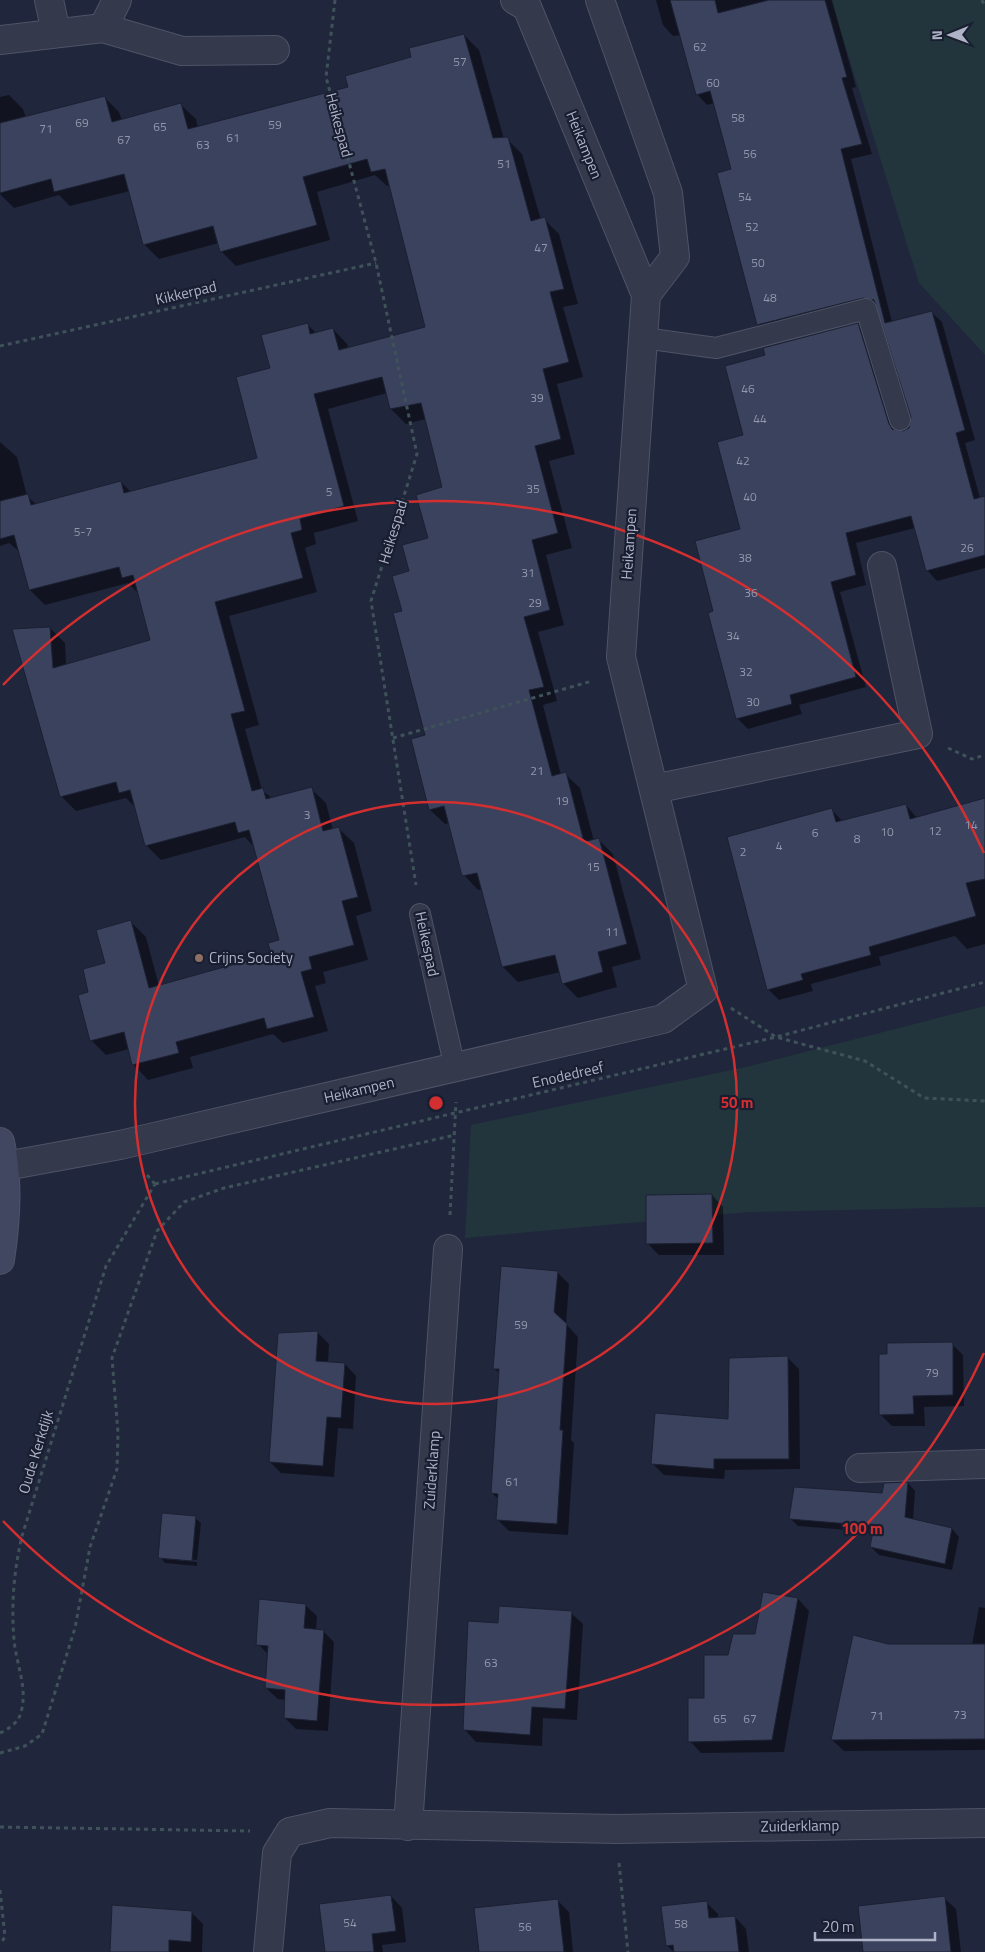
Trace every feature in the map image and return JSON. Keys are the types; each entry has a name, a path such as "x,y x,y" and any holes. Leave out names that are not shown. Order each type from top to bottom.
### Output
{"street":[{"path":"49,0 56,33"},
{"path":"103,28 117,0"},
{"name":"Heikampen","path":"3,1154 120,1145 455,1068 663,1019 703,990 621,657 646,296 527,6 515,0"},
{"path":"600,0 668,194 675,257 646,296"},
{"path":"0,40 103,28 182,51 275,50"},
{"path":"654,789 918,734 882,566"},
{"path":"0,1260 5,1230 3,1154"},
{"name":"Zuiderklamp","path":"408,1826 448,1248"},
{"path":"860,1468 985,1464"},
{"name":"Zuiderklamp","path":"290,1832 330,1823 616,1829 985,1823"},
{"path":"268,1952 277,1853 290,1832"}],"lane":[{"path":"644,338 716,348 866,309 900,420"},
{"name":"Heikespad","path":"420,914 455,1068"}],"path":[{"name":"Heikespad","path":"335,0 326,77 376,262 417,454 371,601 420,914"},
{"path":"982,0 985,7"},
{"name":"Kikkerpad","path":"0,346 376,262"},
{"path":"393,738 624,672"},
{"name":"Enodedreef","path":"155,1184 776,1037 985,982"},
{"path":"703,990 776,1037 865,1061 924,1098 985,1101"},
{"path":"448,1248 456,1113"},
{"path":"0,1753 24,1746 42,1734 75,1628 90,1548 117,1469 118,1433 112,1358 157,1231 184,1202 224,1188 455,1135"},
{"name":"Oude Kerkdijk","path":"0,1733 15,1724 21,1713 23,1685 14,1641 13,1602 15,1567 22,1536 106,1266 155,1184"},
{"path":"0,1826 290,1832"},
{"path":"616,1829 628,1952"},
{"path":"0,1890 5,1937 0,1944"}],"shaded area":[{"path":"831,0 985,0 985,355 919,283"},
{"path":"985,1006 985,1207 749,1212 465,1238 471,1125 746,1067"}],"building":[{"path":"670,0 715,0 718,13 769,0 825,0 847,77 842,78 862,144 841,149 885,323 932,311 965,430 956,433 974,499 985,496 985,555 926,571 911,516 846,533 856,575 831,582 856,677 790,695 792,704 736,719 708,613 713,611 695,541 740,529 717,442 743,435 725,366 765,355 763,348 858,323 889,424 892,429 903,431 909,428 911,417 874,300 863,298 757,325 717,173 731,169 722,135 710,91 696,95"},
{"path":"464,34 493,138 508,137 531,221 545,217 564,289 550,292 569,362 543,369 561,439 535,446 558,533 532,540 550,610 524,617 544,687 529,690 552,776 566,772 584,842 599,838 627,944 598,952 603,972 562,984 555,955 502,967 477,873 462,876 444,806 429,810 411,739 425,735 393,613 402,611 392,576 409,571 402,545 428,538 416,495 442,487 421,403 390,409 382,377 314,394 344,506 300,519 302,530 291,533 303,578 215,602 245,711 231,714 252,791 263,788 266,799 312,787 323,831 339,827 358,897 342,901 354,945 309,957 312,969 301,972 314,1017 267,1029 264,1018 176,1042 179,1053 132,1065 124,1032 90,1041 78,995 88,992 83,969 105,963 96,930 131,920 149,988 271,954 268,943 279,940 249,830 238,833 235,822 145,846 130,790 119,793 116,782 60,797 12,629 50,627 53,668 150,640 133,575 122,578 119,567 29,590 14,535 0,539 0,501 28,494 31,505 121,481 124,493 257,458 236,377 270,368 261,335 308,323 310,334 333,328 339,350 425,327 385,169 371,172 367,159 303,177 317,225 220,252 213,226 143,245 124,174 54,192 51,179 0,193 0,123 105,96 112,122 181,103 188,129 348,87 345,76 411,57 409,48"},
{"path":"985,798 985,879 966,883 976,916 869,947 871,955 801,974 803,980 767,990 727,837 832,808 836,822 906,804 910,819"},
{"path":"712,1194 713,1243 646,1244 646,1195"},
{"path":"501,1266 558,1271 554,1312 567,1324 560,1430 563,1430 557,1524 496,1520 498,1494 491,1493 499,1369 493,1369"},
{"path":"318,1331 316,1361 345,1363 341,1418 327,1417 323,1466 269,1462 278,1333"},
{"path":"953,1342 953,1395 913,1396 914,1414 879,1415 879,1354 887,1354 887,1343"},
{"path":"788,1356 789,1459 714,1459 714,1469 651,1464 655,1413 728,1419 729,1358"},
{"path":"908,1482 905,1517 952,1528 945,1564 870,1547 874,1526 789,1519 794,1487 882,1493 884,1483"},
{"path":"162,1513 196,1516 192,1561 158,1558"},
{"path":"763,1592 798,1598 772,1740 688,1742 688,1698 704,1698 704,1655 728,1655 733,1634 755,1634"},
{"path":"259,1599 306,1604 304,1628 324,1630 317,1721 284,1718 285,1690 265,1688 268,1646 256,1645"},
{"path":"499,1606 572,1611 565,1709 532,1707 530,1735 463,1730 468,1621 498,1623"},
{"path":"853,1635 888,1644 985,1644 985,1739 831,1740"},
{"path":"391,1895 396,1931 372,1934 374,1952 325,1952 319,1904"},
{"path":"945,1896 951,1952 863,1952 858,1906"},
{"path":"558,1899 564,1952 479,1952 474,1908"},
{"path":"707,1901 709,1918 735,1916 739,1952 674,1952 673,1945 666,1946 661,1906"},
{"path":"112,1905 192,1911 191,1942 169,1940 169,1952 110,1952"}],"place":[{"name":"Crijns Society","path":"199,958"}]}
